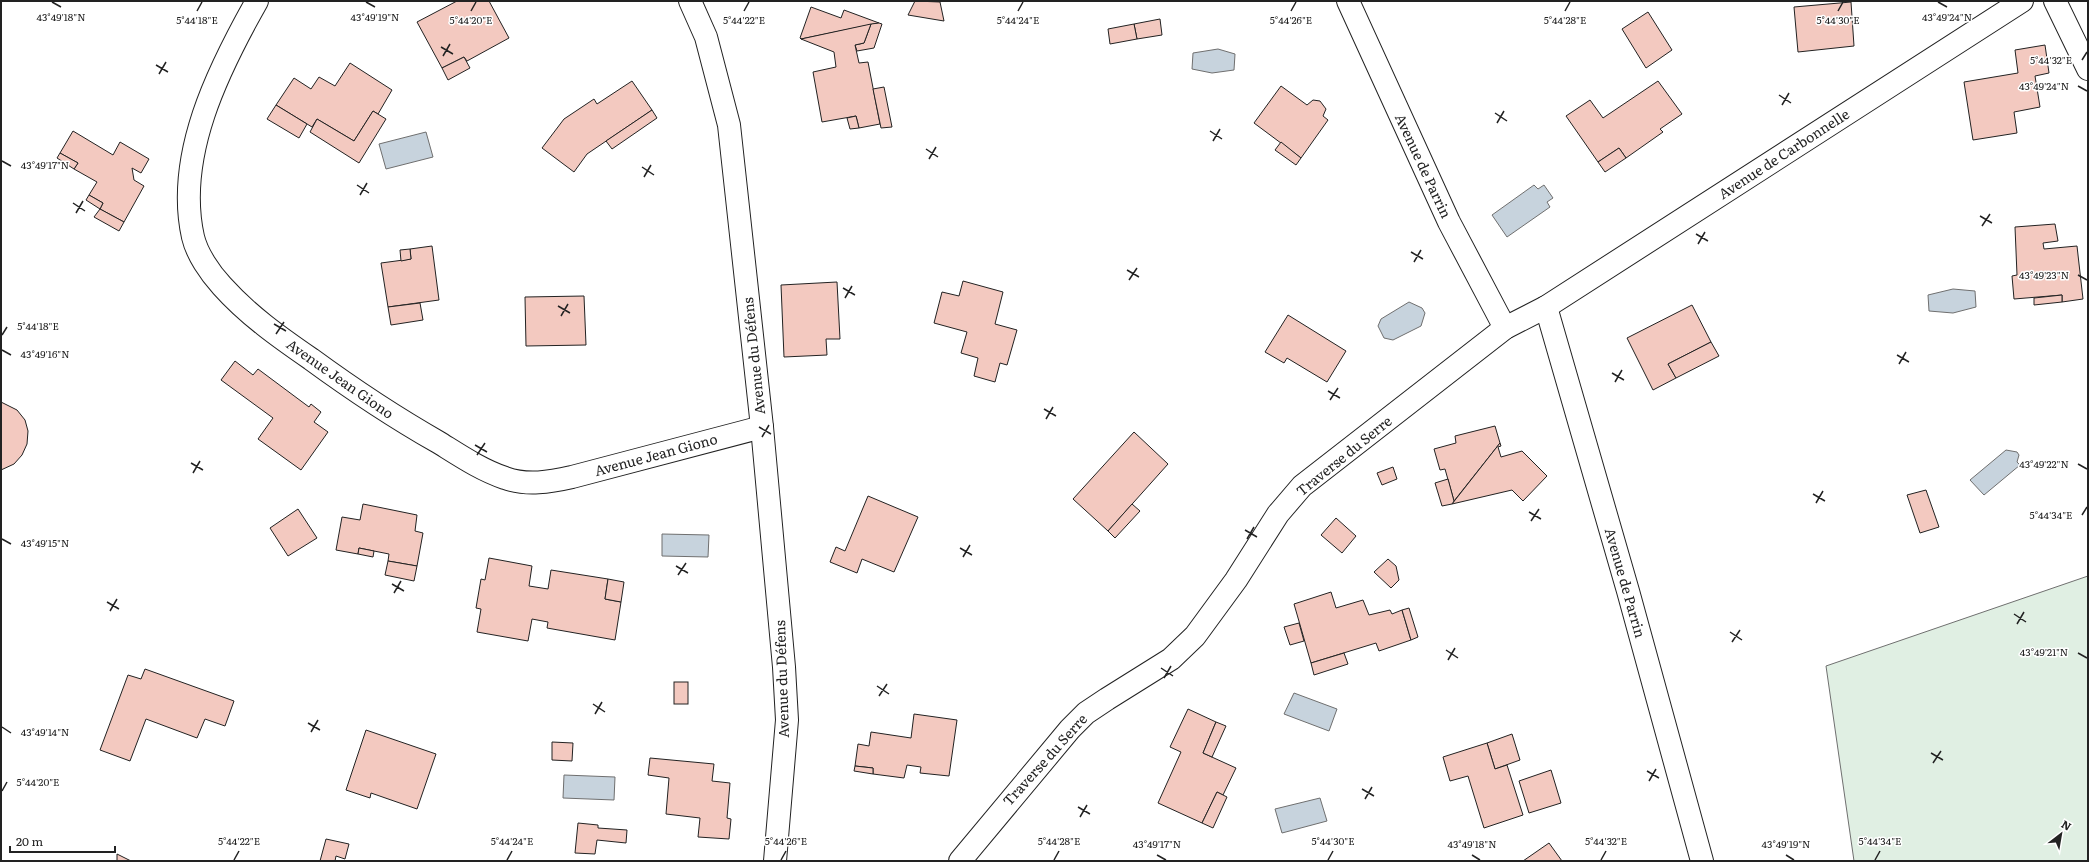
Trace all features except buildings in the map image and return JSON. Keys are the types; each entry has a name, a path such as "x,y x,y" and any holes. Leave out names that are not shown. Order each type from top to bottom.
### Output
{"street":[{"name":"Avenue Jean Giono","path":"257,1 215,85 202,119 191,160 190,196 193,237 200,254 221,285 261,324 378,407 483,468 517,482 550,482 572,478 762,427"},
{"name":"Avenue du Défens","path":"690,1 706,37 729,125 762,427 783,655 786,720 775,861"},
{"name":"Avenue de Parrin","path":"1348,1 1449,222 1505,328"},
{"path":"2055,1 2088,68"},
{"name":"Avenue de Carbonnelle","path":"1546,307 2009,3"},
{"name":"Avenue de Parrin","path":"1546,307 1628,591 1702,861"},
{"name":"Traverse du Serre","path":"960,861 1070,729 1086,713 1138,678 1171,659 1195,636 1236,580 1278,514 1302,486 1505,328 1546,307"}],"green space":[{"path":"2088,576 2088,861 1854,861 1826,666"}],"shaded area":[{"path":"1218,49 1235,54 1234,70 1212,73 1192,69 1193,53"},
{"path":"426,132 433,157 386,169 379,144"},
{"path":"1534,185 1538,189 1544,185 1553,198 1547,202 1550,207 1507,237 1492,215"},
{"path":"1953,289 1975,291 1976,307 1953,313 1929,311 1928,295"},
{"path":"1409,302 1422,308 1425,313 1421,326 1393,340 1384,338 1378,326 1381,319"},
{"path":"2006,450 2017,452 2019,455 2017,462 2020,465 1984,495 1970,480"},
{"path":"662,534 709,535 708,557 662,556"},
{"path":"1294,693 1337,709 1329,731 1284,714"},
{"path":"564,775 615,777 614,800 563,798"},
{"path":"1320,798 1327,821 1282,833 1275,809"}]}
